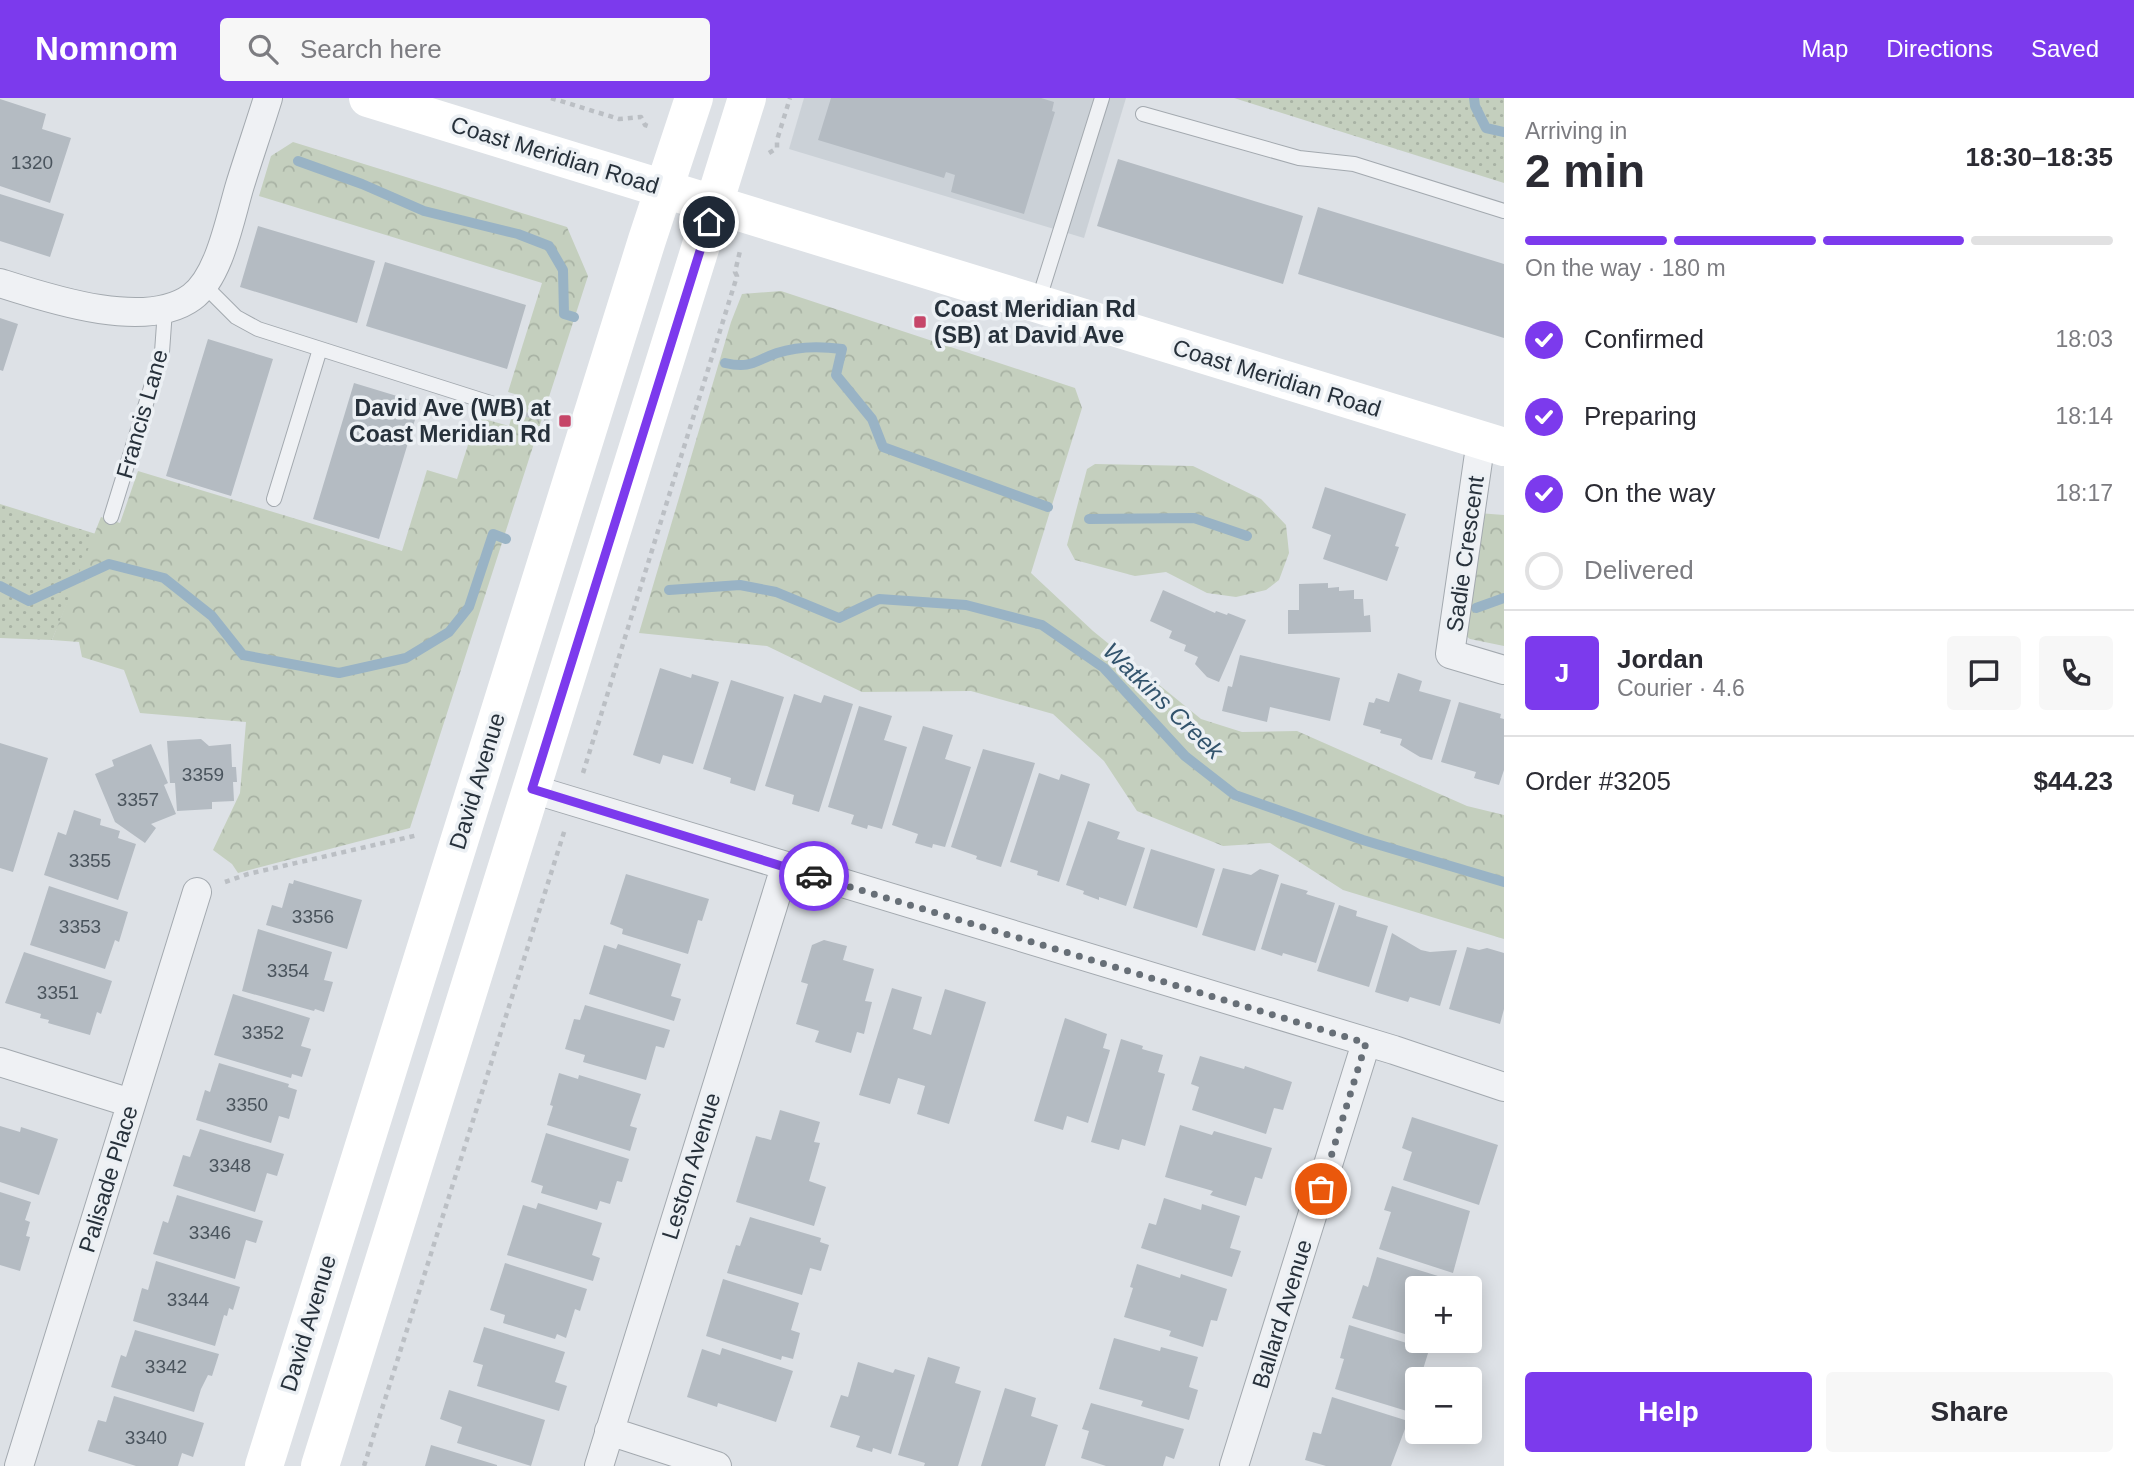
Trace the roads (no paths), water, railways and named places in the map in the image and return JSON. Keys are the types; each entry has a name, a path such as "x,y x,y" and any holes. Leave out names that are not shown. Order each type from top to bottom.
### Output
{"main road":[{"name":"Coast Meridian Road","path":"368,98 1493,444"},
{"name":"David Avenue","path":"264,1466 694,98"},
{"path":"320,1466 747,98"}],"street":[{"path":"0,283 60,300 123,312 150,313 165,310 193,297 204,285 220,249 268,98"},
{"name":"Sadie Crescent","path":"1493,444 1450,654 1504,670"},
{"path":"532,789 1504,1087"},
{"name":"Leston Avenue","path":"598,1466 785,867"},
{"name":"Palisade Place","path":"19,1466 197,891"},
{"name":"Ballard Avenue","path":"1234,1466 1366,1043"},
{"path":"0,1062 131,1104"},
{"path":"608,1431 718,1466"}],"lane":[{"path":"1037,304 1102,98"},
{"path":"1143,114 1299,158 1354,163 1504,211"},
{"path":"204,285 236,317 258,329 503,407"},
{"name":"Francis Lane","path":"111,517 162,352 165,310"},
{"path":"274,499 320,349"}],"waterway":[{"path":"1474,98 1486,128 1504,132"},
{"path":"298,161 362,184 424,211 518,234 549,246 563,270 564,314 574,317"},
{"path":"725,363 747,365 777,353 801,348 842,349 836,375 872,419 883,447 1048,507"},
{"path":"1089,519 1194,518 1247,536"},
{"name":"Watkins Creek","path":"0,586 29,601 109,564 164,578 212,616 243,655 339,673 406,658 449,632 469,607 493,534 506,539"},
{"name":"Watkins Creek","path":"669,590 740,585 776,592 839,618 879,599 966,605 1042,625 1104,668 1185,756 1235,795 1363,840 1504,882"},
{"path":"1476,608 1504,598"}],"place":[{"name":"Coast Meridian Rd (SB) at David Ave","path":"920,322"},
{"name":"David Ave (WB) at Coast Meridian Rd","path":"565,421"}]}
